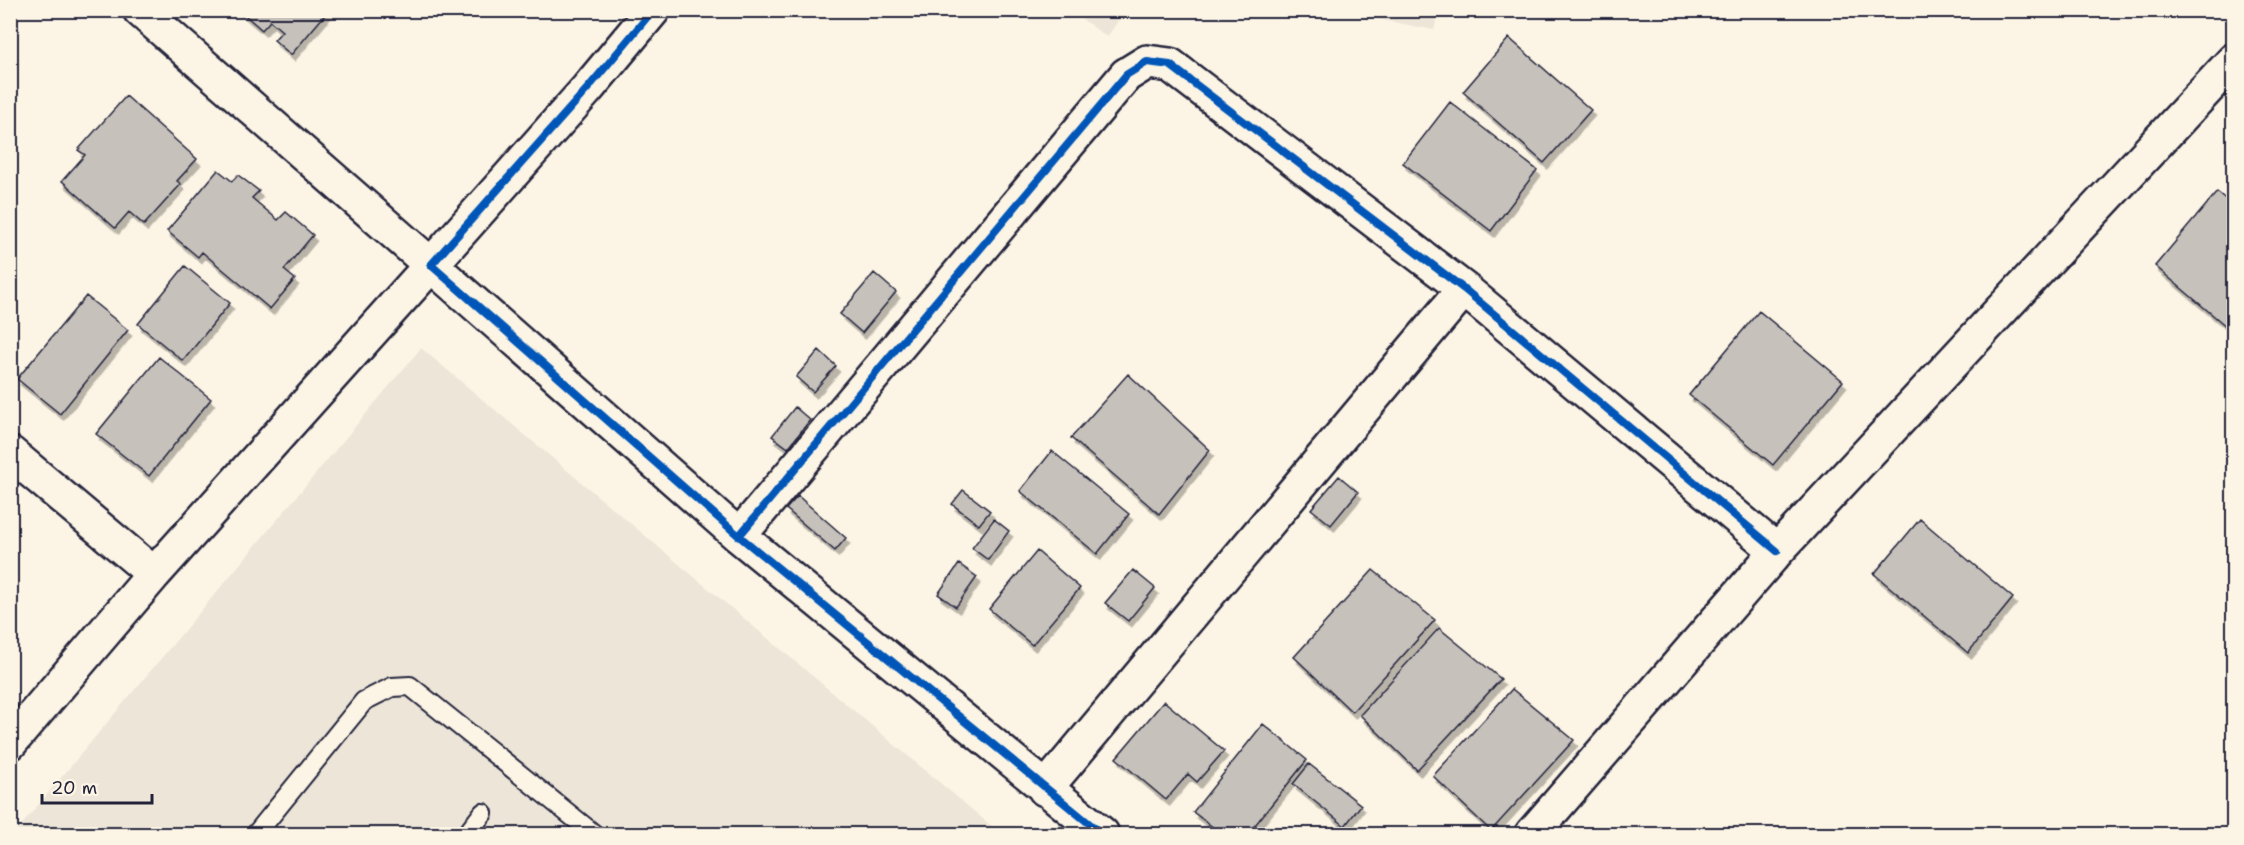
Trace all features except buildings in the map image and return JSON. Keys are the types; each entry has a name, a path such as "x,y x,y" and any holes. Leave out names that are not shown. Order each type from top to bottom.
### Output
{"street":[{"path":"140,10 739,536 1102,834"},
{"path":"10,743 154,574 588,88 653,10"},
{"path":"1532,834 1777,551 2234,60"},
{"path":"739,536 1126,75 1147,62 1170,65 1464,289 1777,551"},
{"path":"1045,789 1464,289"},
{"path":"10,453 154,574"}],"lane":[{"path":"256,834 364,701 392,687 410,686 594,834"},
{"path":"467,834 483,813"}],"shaded area":[{"path":"1439,10 1434,30 1338,11"},
{"path":"1071,11 1125,11 1107,37"},
{"path":"421,348 1001,834 14,834"}],"cycle path":[{"path":"653,10 588,88 431,265 739,536 1102,834"},
{"path":"739,536 1126,75 1147,62 1170,65 1464,289 1777,551"}]}
